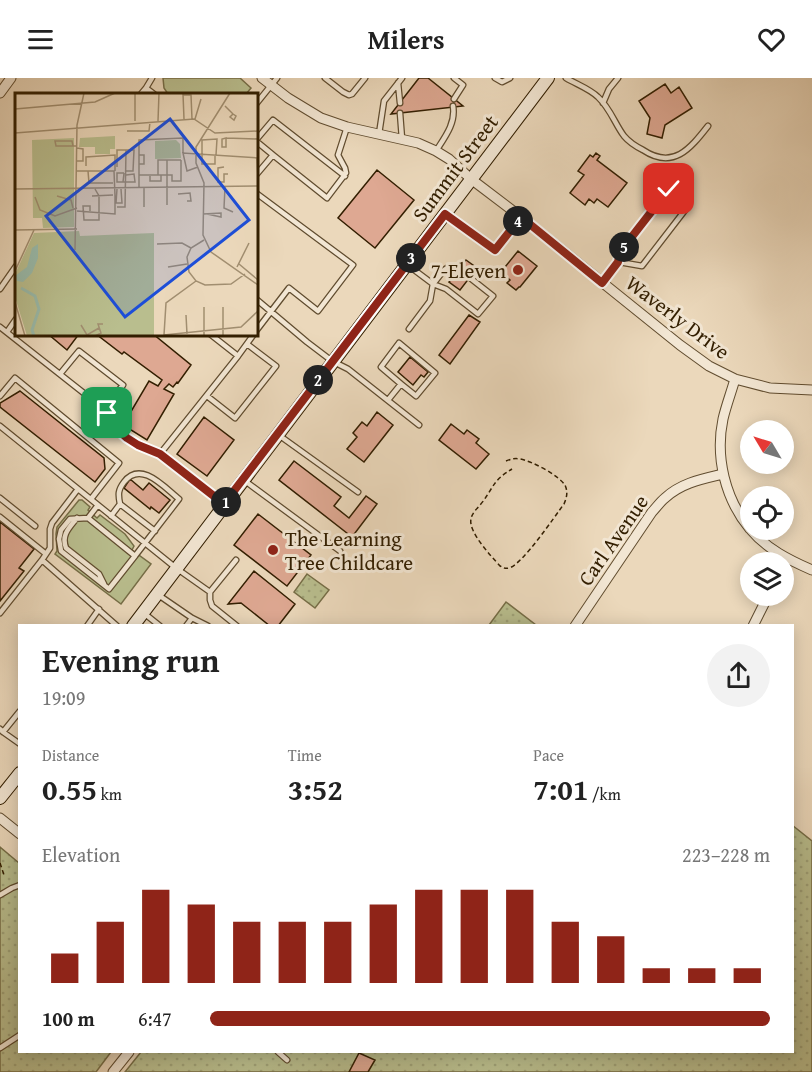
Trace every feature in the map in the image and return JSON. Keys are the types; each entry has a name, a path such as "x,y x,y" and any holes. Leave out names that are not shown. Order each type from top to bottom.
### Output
{"main road":[{"name":"Summit Street","path":"134,624 548,78"},
{"path":"0,798 18,780"}],"street":[{"path":"0,93 11,78"},
{"name":"Waverly Drive","path":"262,78 274,82 321,118 347,127 418,143 454,162 471,179 694,356 735,379 770,388 812,390"},
{"path":"735,379 723,420 720,449 723,474 740,515"},
{"name":"Carl Avenue","path":"575,624 652,512 665,498 676,489 690,483 723,474"},
{"path":"762,540 775,552"},
{"path":"794,565 812,570"},
{"path":"754,624 763,606"},
{"path":"0,818 18,832"},
{"path":"113,1072 128,1053"}],"lane":[{"path":"142,93 152,78"},
{"path":"325,78 349,95 364,78"},
{"path":"454,78 463,85 454,99"},
{"path":"495,78 502,82 510,78"},
{"path":"566,78 598,96 625,137 652,156 668,159 680,155 693,146 708,126"},
{"path":"603,103 618,78"},
{"path":"399,103 400,80"},
{"path":"379,134 384,101 400,80"},
{"path":"258,102 274,82"},
{"path":"146,88 153,93"},
{"path":"436,151 452,122 453,106"},
{"path":"400,113 402,139"},
{"path":"258,139 273,120 345,176"},
{"path":"258,143 327,198 345,176 346,169 338,155 347,127"},
{"path":"258,173 273,155"},
{"path":"602,283 618,262 620,252 669,189 689,205 642,266 618,262"},
{"path":"258,194 353,265 318,311 289,288 258,328"},
{"path":"445,214 495,250 521,217"},
{"path":"406,264 433,285 446,289 478,314 493,296 455,266 451,266 433,285 430,301 409,328"},
{"path":"0,288 15,267"},
{"path":"258,301 332,361 348,369 419,425"},
{"path":"7,332 15,320"},
{"path":"0,327 104,409 116,428 127,438 160,454 224,504"},
{"path":"212,336 237,356"},
{"path":"160,454 253,336"},
{"path":"399,343 435,373 416,396 401,384 381,367 399,343"},
{"path":"207,396 236,418 276,366 247,344"},
{"path":"60,374 79,351 123,385 104,409"},
{"path":"0,396 15,378 119,463 91,499"},
{"path":"388,400 401,384"},
{"path":"0,426 176,568 210,592"},
{"path":"278,434 358,492"},
{"path":"111,516 120,504 119,491 128,477 134,474 142,473 150,476 179,499 155,531 109,589 61,551 59,539 61,530 70,519 88,518 135,556"},
{"path":"243,479 340,551"},
{"path":"0,613 46,554 51,544 52,522 78,489"},
{"path":"0,498 35,526"},
{"path":"120,504 155,531"},
{"path":"88,518 98,505"},
{"path":"0,517 46,554"},
{"path":"42,560 115,624"},
{"path":"234,624 212,606 210,592 236,561"},
{"path":"157,594 192,618 206,624"},
{"path":"88,624 99,609"},
{"path":"143,612 158,624"},
{"path":"188,624 192,618"},
{"path":"18,713 2,730 18,742"},
{"path":"0,895 18,886"},
{"path":"0,1048 18,1036"},
{"path":"279,1053 287,1060"}],"path":[{"path":"506,460 521,459 552,473 564,484 567,496 564,504 523,558 510,568 505,568 500,566 475,535 471,519 494,483 512,469"},
{"path":"0,863 4,875"}],"green space":[{"path":"163,78 240,78 251,88 247,93 167,93 164,88"},
{"path":"79,500 90,507 88,510 97,518 100,515 125,534 134,546 132,550 151,564 121,604 55,554 57,527"},
{"path":"307,574 329,590 315,608 294,592"},
{"path":"506,602 535,624 490,624"},
{"path":"794,827 812,841 812,1072 125,1072 140,1053 794,1053"},
{"path":"0,847 18,862 18,1053 110,1053 96,1072 0,1072"}],"building":[{"path":"419,78 428,78 463,106 391,114"},
{"path":"665,84 671,93 679,87 692,108 665,125 662,138 647,134 650,118 639,101"},
{"path":"596,153 600,156 597,160 627,183 608,207 597,199 594,203 589,199 585,205 570,193 584,175 578,171 590,155 593,157"},
{"path":"377,170 414,200 375,248 338,218"},
{"name":"7-Eleven","path":"518,251 537,266 516,290 507,283 510,280 501,272"},
{"path":"466,260 477,268 460,290 449,282"},
{"path":"469,315 480,322 450,364 439,355"},
{"path":"50,336 78,336 67,350"},
{"path":"99,336 155,336 191,365 178,383 173,387 169,384 164,389 174,394 147,440 123,425 149,381 158,386 162,380 124,352 122,354"},
{"path":"410,357 428,372 424,377 421,375 413,385 398,372"},
{"path":"20,391 104,458 105,469 95,482 0,407 0,403"},
{"path":"377,412 393,425 364,462 347,449 357,437 353,433 362,422 367,426"},
{"path":"204,417 234,440 207,476 177,454"},
{"path":"451,424 464,434 467,430 479,439 476,443 489,454 476,469 439,440"},
{"path":"294,461 341,497 334,506 349,518 366,496 377,504 352,537 279,480"},
{"path":"130,479 143,490 149,483 170,500 159,513 151,507 150,509 124,488"},
{"name":"The Learning Tree Childcare","path":"258,514 311,555 287,586 234,545"},
{"path":"0,522 34,549 19,568 24,571 0,601"},
{"path":"254,571 295,604 280,624 267,624 241,603 228,604"},
{"path":"359,1053 375,1060 368,1072 349,1072"}],"place":[{"name":"7-Eleven","path":"518,270"},
{"name":"The Learning Tree Childcare","path":"273,550"}],"route":[{"path":"107,413 116,428 127,438 160,454 224,504 445,214 495,250 521,217 602,283 618,262 620,252 669,189"}]}
